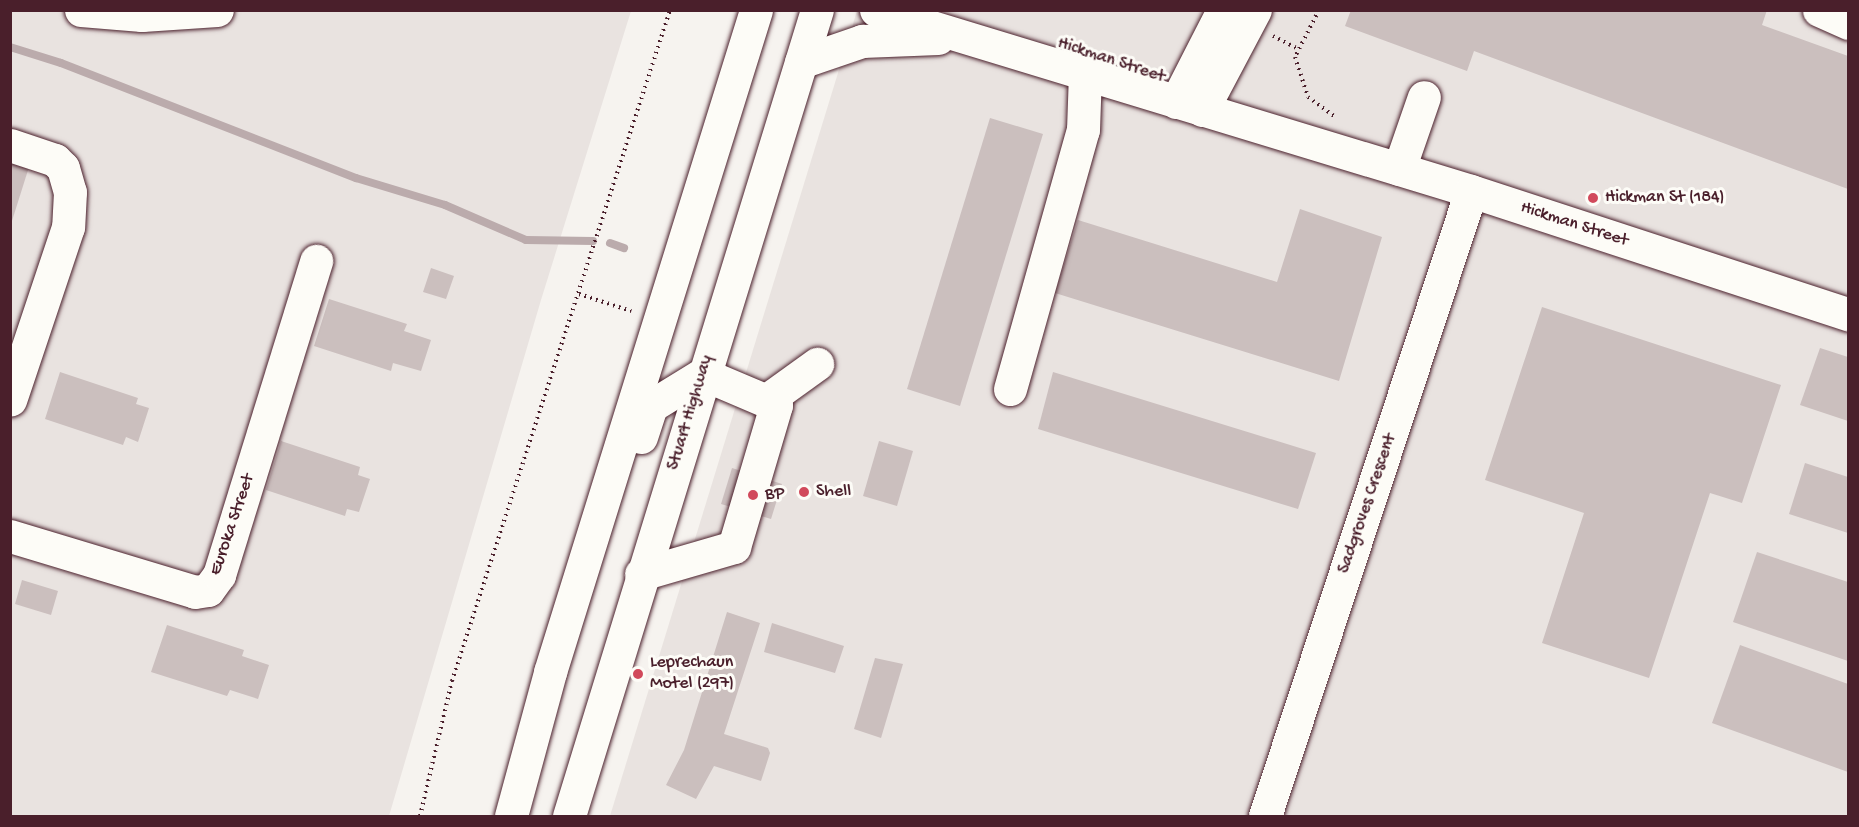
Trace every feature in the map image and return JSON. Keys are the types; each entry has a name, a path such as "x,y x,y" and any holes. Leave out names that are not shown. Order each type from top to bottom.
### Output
{"main road":[{"path":"81,10 142,15 217,10"},
{"path":"511,816 581,578 756,10"},
{"path":"672,285 697,254 773,10"},
{"name":"Stuart Highway","path":"569,816 641,574 817,10"},
{"name":"Hickman Street","path":"876,10 978,39 1085,74 1193,98"},
{"name":"Hickman Street","path":"952,10 1299,138 1471,191 1848,314"},
{"path":"1193,98 1223,10"},
{"path":"1819,10 1848,23"},
{"path":"1193,98 1262,22"},
{"name":"Hickman Street","path":"801,62 862,41 978,39"},
{"path":"1010,390 1083,130 1085,74"},
{"path":"1399,169 1424,97"},
{"path":"10,145 55,160 63,168 70,192 68,227 10,400"},
{"name":"Sadgroves Crescent","path":"1265,816 1471,191"},
{"name":"Euroka Street","path":"10,536 195,592 208,590 219,575 316,261"},
{"path":"767,399 817,364"},
{"path":"581,578 612,532 651,406 703,375 767,399 776,405 734,547 641,574"}],"path":[{"path":"420,816 452,681 670,10"},
{"path":"1319,10 1295,57 1308,97 1343,118"},
{"path":"1262,22 1299,49"},
{"path":"579,294 642,314"}],"shaded area":[{"path":"10,11 631,11 541,300 389,816 11,816"},
{"path":"857,11 1848,11 1848,816 610,816"}],"building":[{"path":"1351,10 1767,10 1762,25 1848,56 1848,189 1474,51 1467,71 1345,26"},
{"path":"990,118 1043,134 960,406 907,389"},
{"path":"10,161 29,167 11,224 10,224"},
{"path":"1300,209 1382,237 1339,381 1055,293 1078,220 1277,282"},
{"path":"431,268 454,276 446,299 423,292"},
{"path":"329,299 407,324 404,331 431,340 421,371 393,363 391,371 314,346"},
{"path":"1542,307 1781,385 1742,503 1710,493 1649,678 1542,643 1584,513 1485,480"},
{"path":"1820,348 1848,357 1848,421 1800,405"},
{"path":"60,372 138,398 136,404 149,408 138,442 126,437 123,445 45,419"},
{"path":"1053,372 1316,453 1298,509 1038,429"},
{"path":"281,441 360,467 358,475 370,479 359,512 347,509 345,516 266,490"},
{"path":"879,441 913,451 897,506 863,496"},
{"path":"1805,463 1848,477 1848,533 1789,514"},
{"path":"732,468 782,484 771,519 721,504"},
{"path":"1757,552 1848,582 1848,661 1733,622"},
{"path":"22,580 58,591 51,615 15,604"},
{"path":"727,612 760,623 724,734 768,748 770,753 761,781 714,766 696,799 666,785 684,750"},
{"path":"772,623 844,646 835,673 764,652"},
{"path":"167,625 244,650 242,656 269,665 258,699 230,690 227,696 151,672"},
{"path":"1740,645 1848,684 1848,772 1712,723"},
{"path":"875,658 903,664 881,738 854,729"}],"waterway":[{"path":"10,47 61,63 356,178 445,205 526,240 593,241"},
{"path":"610,243 624,248"}],"place":[{"name":"Hickman St (184)","path":"1593,198"},
{"name":"Shell","path":"804,492"},
{"name":"BP","path":"753,495"},
{"name":"Leprechaun Motel (297)","path":"638,674"}]}
